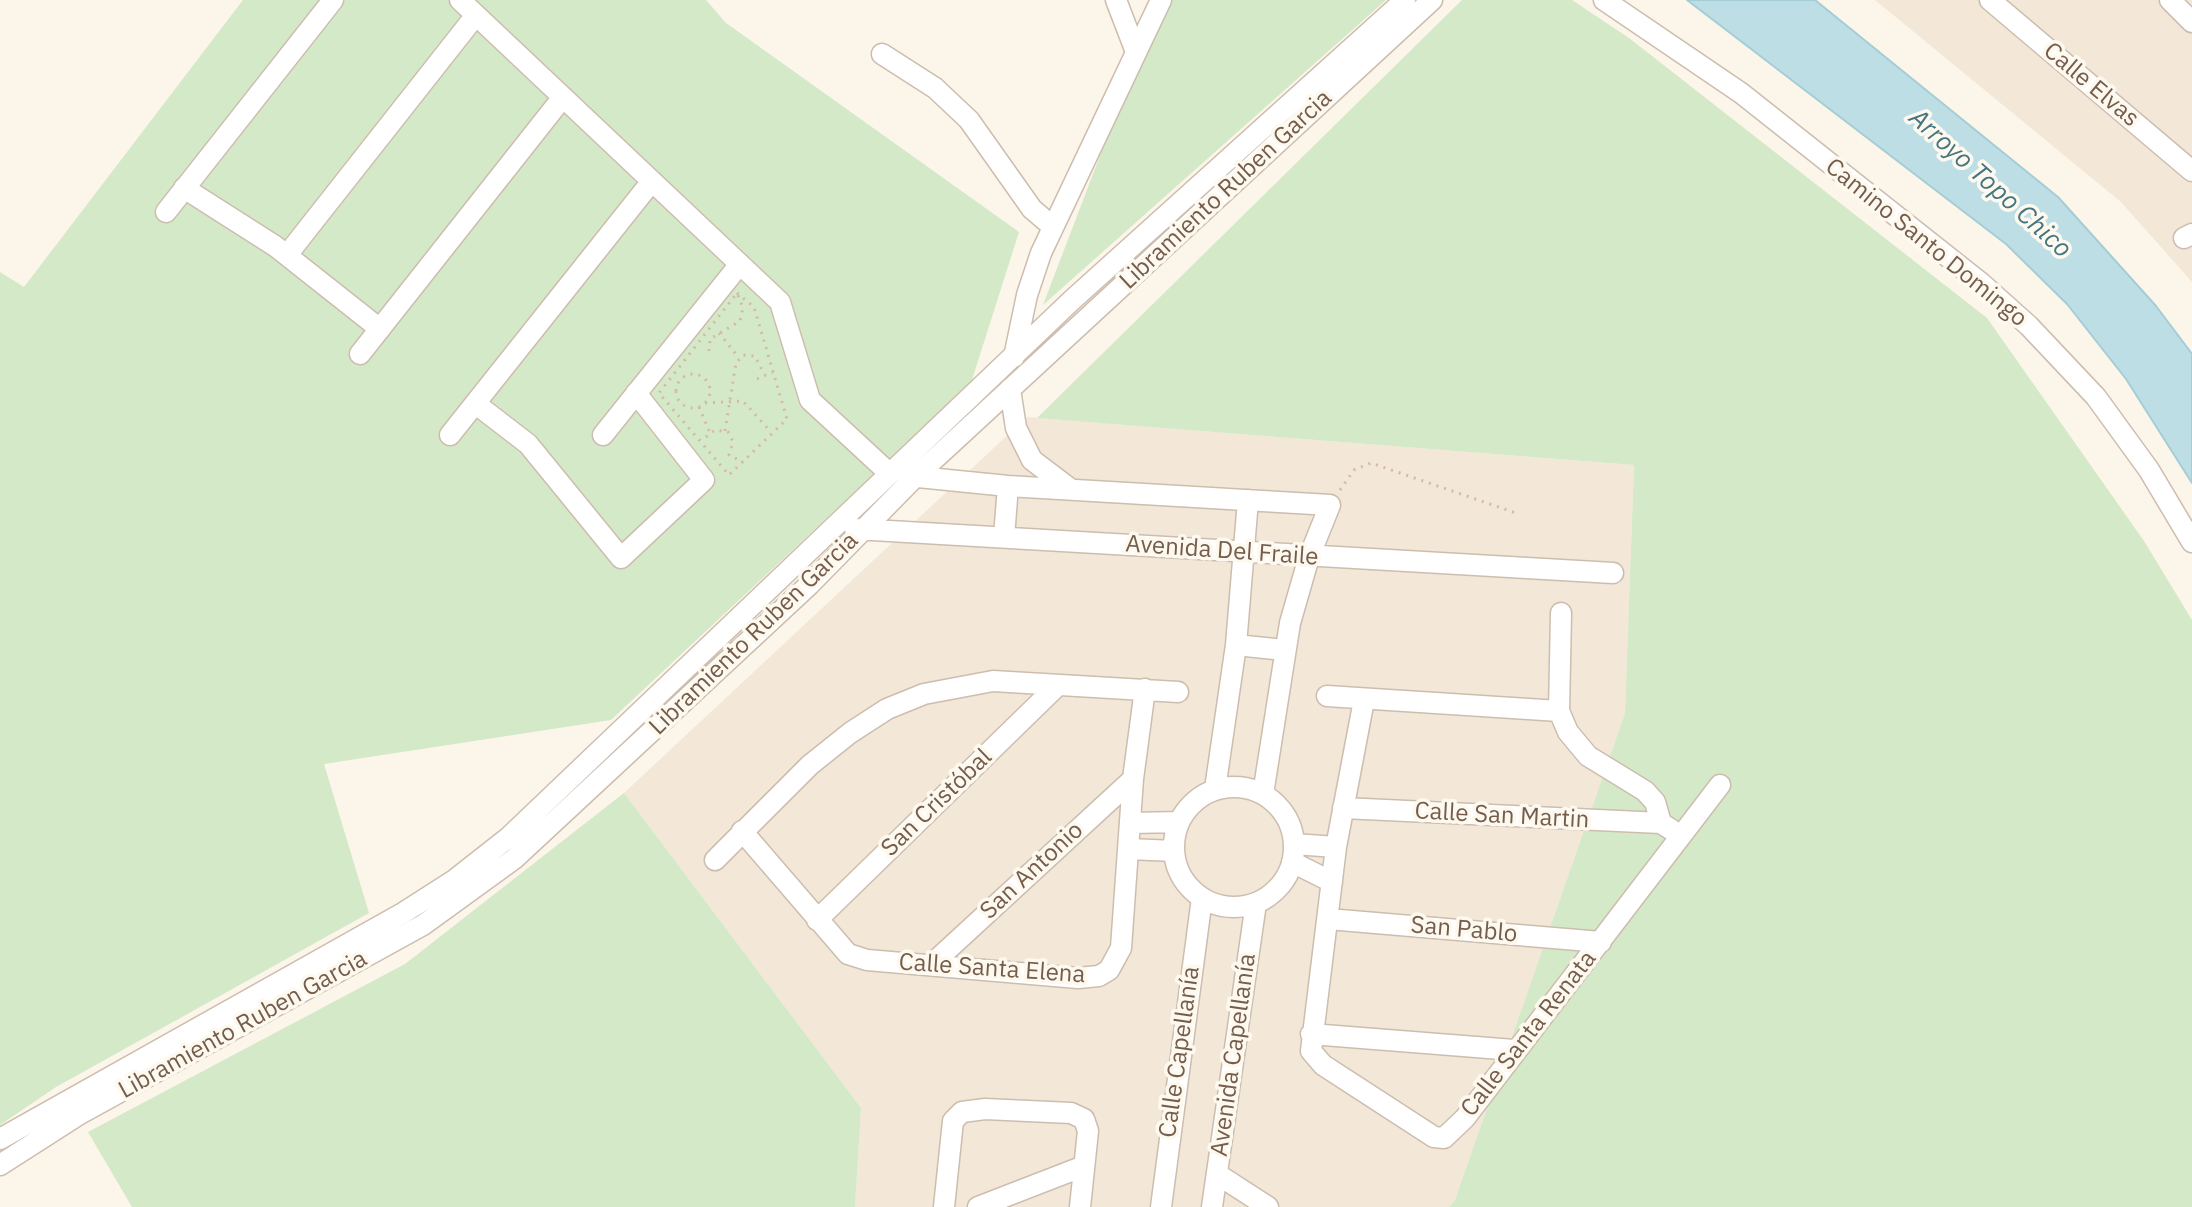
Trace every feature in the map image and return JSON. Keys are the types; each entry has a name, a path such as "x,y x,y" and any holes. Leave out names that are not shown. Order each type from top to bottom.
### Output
{"street":[{"path":"166,212 333,0"},
{"path":"460,0 780,302 810,400 889,473 1008,486 1330,505 1309,557 1284,650 1263,794"},
{"path":"1116,0 1136,52"},
{"path":"1014,357 1030,284 1053,227 1161,0"},
{"name":"Libramiento Ruben Garcia","path":"0,1139 403,913 453,881 529,819 831,527 1071,301 1405,0"},
{"name":"Libramiento Ruben Garcia","path":"0,1165 78,1115 404,936 486,881 571,808 809,585 915,477 1432,0"},
{"name":"Camino Santo Domingo","path":"1604,0 1741,93 1981,283 2029,326 2104,407 2149,470 2192,542"},
{"name":"Calle Elvas","path":"1990,0 2192,171"},
{"path":"2170,0 2192,22"},
{"path":"287,255 476,15"},
{"path":"882,54 935,88 969,120 1032,209 1053,227"},
{"path":"360,354 563,97"},
{"path":"450,435 652,181"},
{"path":"184,188 287,255 380,329"},
{"path":"603,435 740,264"},
{"path":"1010,389 1016,428 1032,460 1073,490"},
{"path":"476,404 528,444 621,558 704,480 636,393"},
{"path":"1004,537 1008,486"},
{"path":"1215,789 1236,645 1248,500"},
{"name":"Avenida Del Fraile","path":"831,527 1613,573"},
{"path":"1561,613 1559,711 1578,747 1645,791 1655,802 1661,823 1682,839"},
{"path":"1236,645 1284,650"},
{"path":"715,860 810,765 887,709 952,686 993,681 1178,692"},
{"name":"San Cristóbal","path":"817,920 1057,686"},
{"name":"Calle Santa Elena","path":"742,831 848,954 867,960 1069,977 1099,976 1109,970 1121,948 1133,779 1145,689"},
{"path":"1327,696 1559,711"},
{"path":"1364,700 1336,847 1311,1034 1514,1050"},
{"name":"San Antonio","path":"932,964 1133,779"},
{"name":"Calle Santa Renata","path":"1311,1034 1311,1051 1323,1065 1434,1137 1444,1138 1465,1118 1514,1050 1682,839 1720,785"},
{"path":"1247,788 1263,794 1284,815 1293,853 1285,879 1272,893 1256,903 1238,907 1219,905 1202,898 1188,885 1179,869 1174,851 1179,822 1194,802 1215,789 1247,788"},
{"name":"Calle San Martin","path":"1343,808 1661,823"},
{"path":"1131,823 1179,822"},
{"path":"1293,853 1336,847"},
{"path":"1129,849 1174,851"},
{"path":"1293,853 1332,882"},
{"name":"Calle Capellanía","path":"1161,1207 1202,898"},
{"name":"Avenida Capellanía","path":"1212,1207 1256,903"},
{"name":"San Pablo","path":"1328,919 1601,942"},
{"path":"944,1207 950,1130 957,1116 971,1109 1071,1113 1084,1119 1088,1131 1080,1207"},
{"path":"978,1207 1084,1166"},
{"path":"1217,1174 1268,1207"}],"path":[{"path":"709,351 710,339 740,321 743,308 737,293"},
{"path":"737,293 754,307 787,419 729,475 659,393 737,293"},
{"path":"719,333 739,358"},
{"path":"739,358 749,354 755,356 764,374"},
{"path":"739,358 725,431 733,442 729,455 743,462"},
{"path":"757,379 773,372"},
{"path":"705,403 710,389 706,379 695,374 685,376 676,390 679,401 688,408 730,399 743,401 772,433"},
{"path":"699,407 708,435 725,431"},
{"path":"1330,505 1354,470 1371,463 1516,513"}],"shaded area":[{"path":"1875,0 2192,0 2192,282 2121,202"},
{"path":"1027,417 1634,465 1625,713 1455,1200 1449,1207 855,1207 861,1108 624,793"}],"green space":[{"path":"243,0 706,0 726,23 1019,232 971,383 611,720 324,764 369,913 56,1087 0,1125 0,272 24,287"},
{"path":"1170,0 1386,0 1043,305 1122,98"},
{"path":"1462,0 1572,0 1629,38 1987,318 2144,541 2192,620 2192,1207 1449,1207 1455,1200 1625,713 1634,465 1037,418"},
{"path":"624,793 861,1108 855,1207 132,1207 88,1132 405,964"}],"water":[{"name":"Arroyo Topo Chico","path":"1687,0 1815,0 2058,197 2156,306 2192,354 2192,483 2126,379 2067,304 2006,244"}]}
